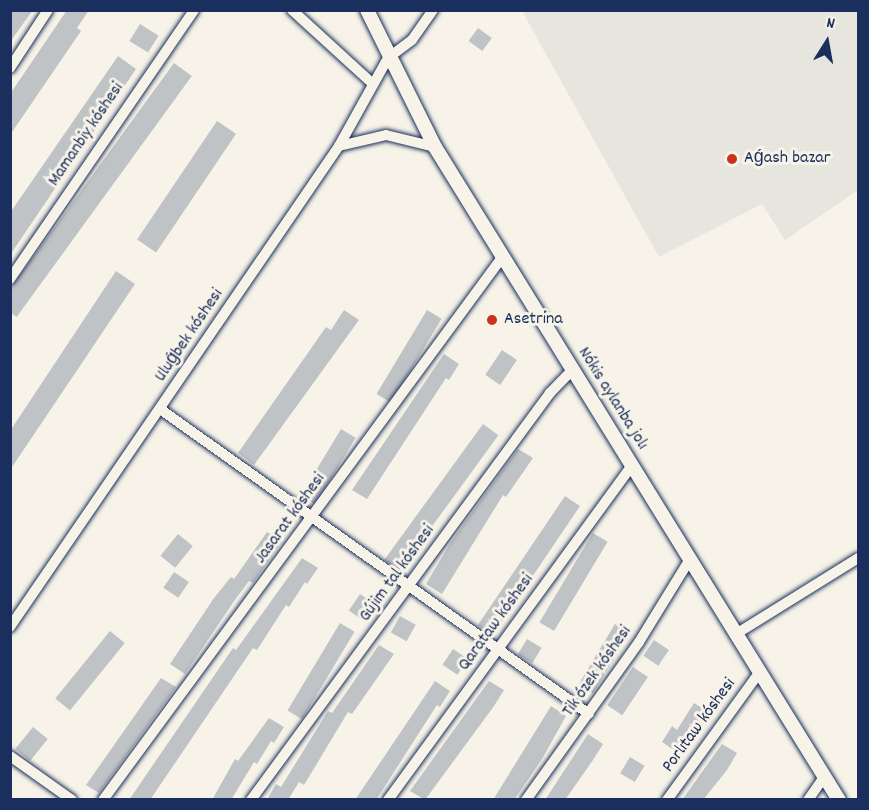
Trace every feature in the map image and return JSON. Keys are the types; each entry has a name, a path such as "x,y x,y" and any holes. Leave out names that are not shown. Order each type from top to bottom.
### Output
{"main road":[{"name":"Nókis aylanba jolı","path":"367,10 388,58 435,147 839,800"}],"street":[{"path":"10,68 48,10"},
{"name":"Mamanbiy kóshesi","path":"10,279 194,10"},
{"path":"292,10 372,83"},
{"path":"388,58 412,40 433,10"},
{"name":"Uluǵbek kóshesi","path":"10,627 339,146 372,83 388,58"},
{"path":"339,146 386,135 435,147"},
{"name":"Jasarat kóshesi","path":"103,800 312,519 503,256"},
{"name":"Gújim tal kóshesi","path":"251,800 549,393 573,369"},
{"path":"159,409 497,652 589,714"},
{"name":"Qarataw kóshesi","path":"388,800 632,465"},
{"path":"736,633 858,558"},
{"name":"Tik ózek kóshesi","path":"526,800 589,714 690,559"},
{"name":"Porlıtaw kóshesi","path":"667,800 759,673"},
{"path":"10,756 72,800"},
{"path":"808,800 825,776"}],"shaded area":[{"name":"Aǵash bazar","path":"522,11 858,11 858,190 785,240 762,204 659,257"}],"building":[{"path":"10,10 33,10 10,42"},
{"path":"67,10 89,10 77,28 81,31 10,135 10,94"},
{"path":"140,24 159,36 148,53 129,41"},
{"path":"478,28 492,38 482,51 469,41"},
{"path":"118,56 136,69 10,255 10,213"},
{"path":"174,63 192,76 17,317 10,312 10,289"},
{"path":"217,121 236,134 156,252 137,240"},
{"path":"116,271 135,284 10,470 10,431"},
{"path":"344,310 359,320 254,465 238,453 326,327 331,330"},
{"path":"427,310 442,319 391,403 377,394"},
{"path":"502,350 517,360 500,385 485,375"},
{"path":"444,354 459,364 449,380 446,378 367,499 352,490"},
{"path":"483,424 498,435 400,571 384,560"},
{"path":"341,429 356,438 315,505 301,496"},
{"path":"518,449 533,458 506,497 503,495 442,594 426,584 451,542"},
{"path":"565,496 580,506 493,635 478,625"},
{"path":"267,532 282,541 253,583 249,581 234,601 185,674 170,664 214,598 231,577 234,579"},
{"path":"593,533 608,542 554,631 539,622"},
{"path":"178,534 193,546 175,568 160,556"},
{"path":"302,558 318,568 307,584 305,582 289,607 286,605 257,650 253,648 150,800 129,800 233,648 236,650"},
{"path":"174,572 189,582 178,598 163,588"},
{"path":"360,594 375,604 364,621 349,611"},
{"path":"400,616 416,625 407,641 391,633"},
{"path":"340,623 355,632 302,719 287,710"},
{"path":"615,624 630,633 593,694 578,685"},
{"path":"110,631 125,643 70,711 55,699"},
{"path":"527,639 542,648 532,663 518,654"},
{"path":"654,640 669,650 658,666 643,656"},
{"path":"379,645 394,654 352,714 348,712 304,785 299,782 288,800 267,800 276,784 281,787 328,711 332,713"},
{"path":"453,649 468,659 457,675 442,665"},
{"path":"633,667 648,677 622,715 607,705"},
{"path":"161,678 176,687 99,793 86,785"},
{"path":"435,681 450,691 440,707 437,705 376,800 355,800"},
{"path":"489,681 504,690 494,706 425,800 410,791"},
{"path":"694,703 709,712 699,728 694,725 677,752 662,742 672,726 677,730"},
{"path":"551,706 566,716 542,759 514,800 493,800"},
{"path":"269,718 284,727 274,743 271,741 257,764 254,762 231,800 212,800 235,759 238,761"},
{"path":"33,727 48,739 30,761 15,749"},
{"path":"588,734 603,744 593,760 565,800 545,800"},
{"path":"722,744 737,753 727,770 703,800 682,800"},
{"path":"630,757 645,766 635,782 620,773"}],"place":[{"name":"Aǵash bazar","path":"732,159"},
{"name":"Asetrina","path":"492,320"}]}
